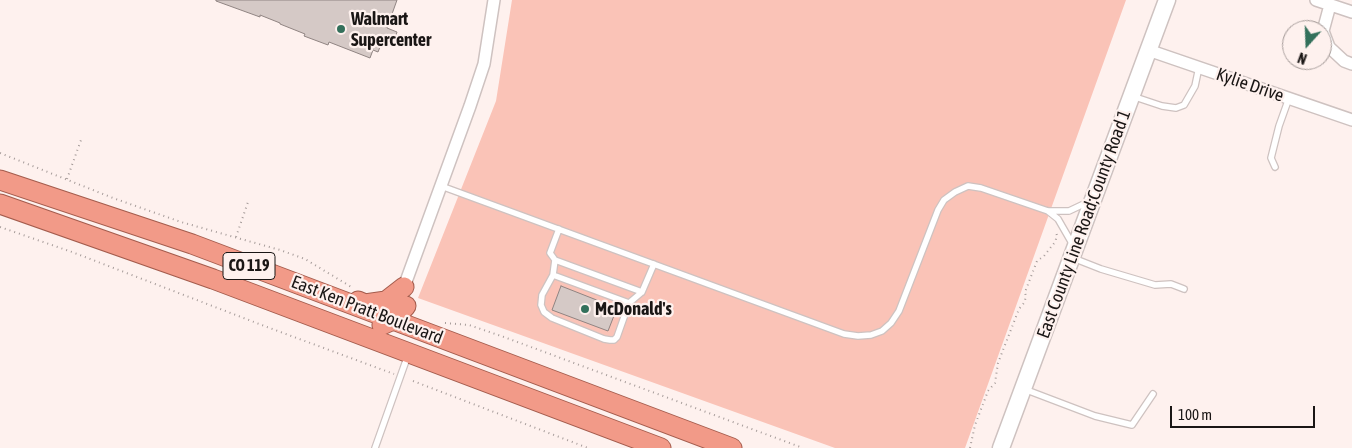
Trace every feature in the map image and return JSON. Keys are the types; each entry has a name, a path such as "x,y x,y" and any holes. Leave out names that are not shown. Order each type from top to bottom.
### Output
{"highway":[{"name":"East Ken Pratt Boulevard","path":"0,180 192,244 732,448"},
{"name":"East Ken Pratt Boulevard","path":"0,204 213,279 661,448"},
{"path":"135,251 147,250 366,331 373,330 393,320 405,297"},
{"path":"280,278 365,304 405,297"},
{"path":"405,297 414,317 496,359"}],"main road":[{"name":"East County Line Road;County Road 1","path":"1000,448 1167,0"}],"street":[{"path":"405,297 441,186 484,64 494,0"},
{"path":"1316,0 1352,12"},
{"path":"1330,5 1323,31 1329,47 1344,61 1352,64"},
{"name":"Kylie Drive","path":"1148,50 1352,120"}],"lane":[{"path":"1132,95 1162,106 1176,108 1184,105 1195,86 1199,68"},
{"path":"1275,167 1271,158 1278,126 1289,98"},
{"path":"441,186 844,334 858,336 871,335 882,331 892,322 899,311 938,210 944,200 956,192 968,186 981,188 1048,211 1069,211 1093,199"},
{"path":"1048,211 1058,220 1073,253 1101,269 1155,286 1170,284 1184,289"},
{"path":"558,229 550,253 555,260 642,292"},
{"path":"555,260 553,275 542,295 541,306 544,312 552,318 610,340 614,340 617,337 629,303 642,292 654,264"},
{"path":"553,275 629,303"},
{"path":"375,448 408,353"},
{"path":"1022,388 1095,416 1132,425 1153,394"}],"path":[{"path":"67,179 81,140"},
{"path":"0,153 181,222 305,259 359,294"},
{"path":"236,238 248,202"},
{"path":"0,227 72,252 394,374"},
{"path":"970,448 975,425 988,391 996,383 998,363 1019,309 1024,303 1025,292 1037,261 1044,256 1055,242 1056,230"},
{"path":"445,323 469,325 504,337 803,448"},
{"path":"413,381 588,448"}],"shaded area":[{"path":"512,0 1126,0 965,448 835,448 418,298 496,101"}],"building":[{"name":"Walmart Supercenter","path":"216,0 397,0 387,28 397,32 393,45 382,42 378,52 373,50 370,58 329,42 328,45 304,36 305,34 280,23"},
{"name":"McDonald's","path":"561,286 617,308 608,331 552,310"}],"place":[{"name":"Walmart Supercenter","path":"341,29"},
{"name":"McDonald's","path":"585,309"}]}
